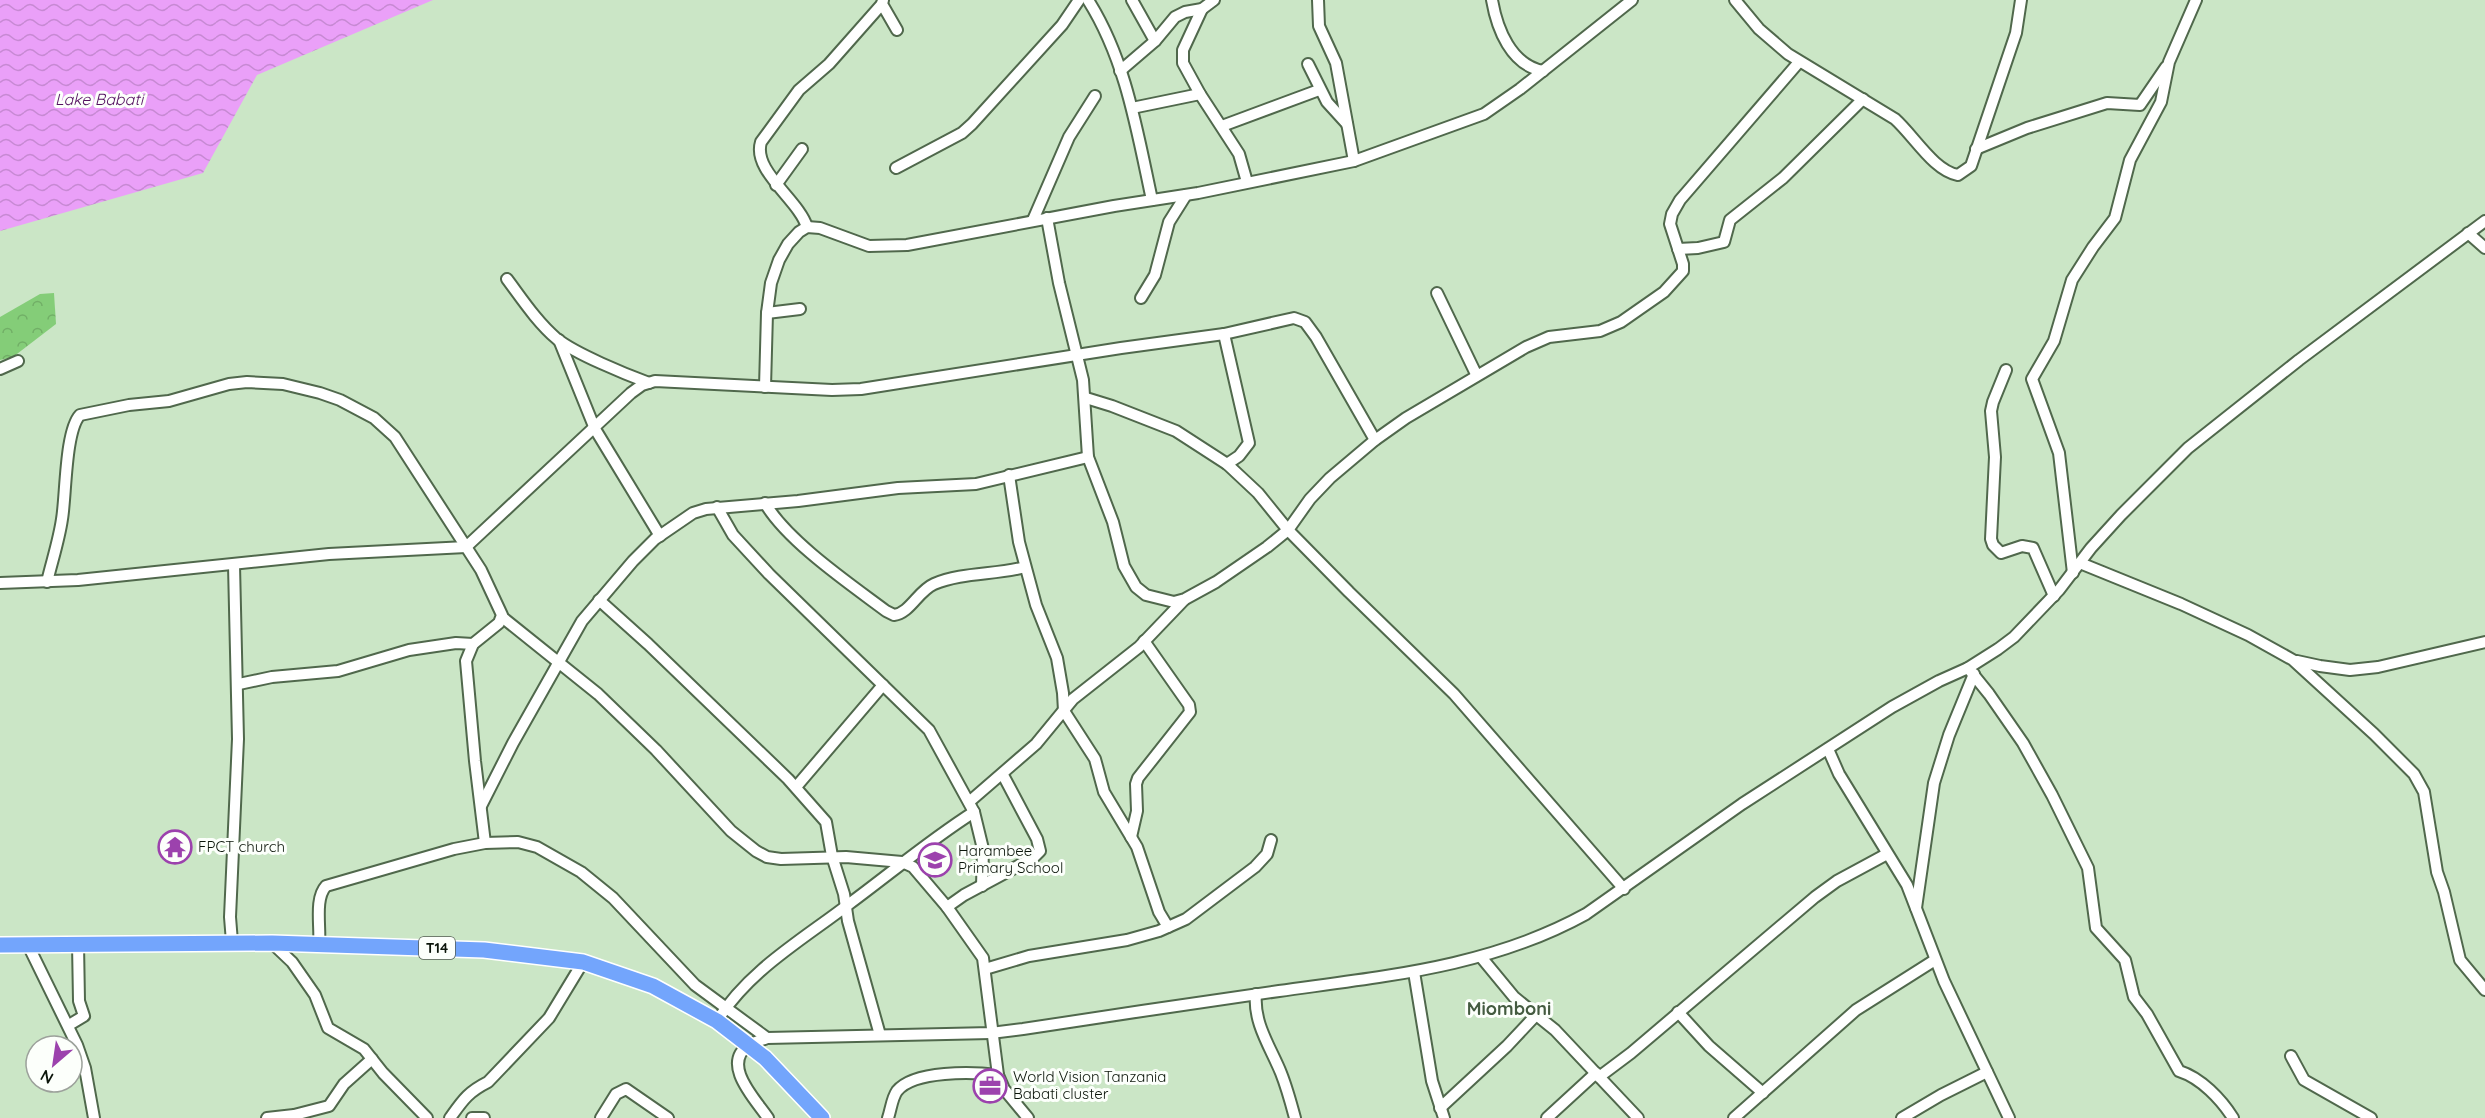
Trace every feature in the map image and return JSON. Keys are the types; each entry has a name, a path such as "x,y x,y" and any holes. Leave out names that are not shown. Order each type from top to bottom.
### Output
{"highway":[{"name":"T14","path":"0,945 272,943 484,950 583,962 653,987 717,1021 771,1063 822,1118"}],"street":[{"path":"896,168 962,133 972,124 1062,25 1079,0"},
{"path":"1088,0 1108,34 1132,108 1152,200"},
{"path":"1132,0 1155,42"},
{"path":"1120,71 1155,42 1175,17 1185,12 1202,9 1214,0"},
{"path":"1318,0 1319,26 1336,63 1354,161"},
{"path":"1492,0 1499,27 1516,56 1527,66 1543,71"},
{"path":"765,387 767,313 771,283 779,260 793,237 807,227 820,228 869,246 907,245 1033,220 1186,195 1354,161 1484,114 1543,71 1632,0"},
{"path":"1735,0 1768,37 1799,62 1895,119 1947,173 1958,175 1971,166 2016,33 2021,0"},
{"path":"1976,149 2027,128 2107,103 2140,105 2145,101 2169,62 2196,0"},
{"path":"807,227 804,217 776,185 761,159 758,150 761,142 800,90 829,63 882,2 897,30"},
{"path":"1202,9 1182,57 1186,71 1239,154 1247,182"},
{"path":"717,1021 726,1006 765,965 845,908 971,807 1036,744 1073,699 1121,663 1185,599 1240,566 1288,530 1298,513 1323,485 1375,440 1476,374 1526,346 1549,337 1600,331 1621,322 1664,292 1680,276 1683,264 1670,224 1672,214 1680,200 1799,62"},
{"path":"2073,573 2059,453 2032,379 2054,341 2072,280 2115,218 2130,160 2160,102 2169,62"},
{"path":"1308,64 1319,90 1347,124"},
{"path":"1221,126 1319,90"},
{"path":"1132,108 1200,94"},
{"path":"1033,220 1069,137 1095,96"},
{"path":"1678,249 1724,243 1730,220 1783,178 1863,99"},
{"path":"776,185 802,149"},
{"path":"1141,297 1155,275 1169,222 1186,195"},
{"path":"1047,218 1059,283 1086,398 1088,457 1113,522 1124,566 1136,587 1154,598 1174,602 1185,599"},
{"path":"768,1118 738,1072 740,1056 748,1045 767,1038 991,1033 1414,972 1481,957 1518,946 1560,929 1624,889 1710,826 1828,748 1913,695 1971,671 2014,636 2054,596 2121,515 2188,448 2299,360 2485,221"},
{"path":"2468,233 2485,249"},
{"path":"507,279 532,313 559,340 603,363 649,382 669,381 832,390 861,389 1224,334 1294,318 1305,322 1316,337 1375,440"},
{"path":"1437,293 1476,374"},
{"path":"767,313 800,309"},
{"path":"1224,334 1249,443 1239,456 1227,464"},
{"path":"559,340 595,429 660,536"},
{"path":"0,369 18,361"},
{"path":"2006,370 1991,411 1995,457 1991,538 1993,545 2001,553 2022,546 2033,548 2054,596"},
{"path":"47,582 62,522 67,463 78,416 129,405 169,401 229,384 247,382 283,384 320,393 340,400 374,418 396,437 489,583 502,617 616,710 720,820 747,845 767,857 782,859 832,856 902,862 913,867 947,907 978,950 985,969 991,1033 998,1075 1004,1089 1028,1118"},
{"path":"0,583 47,582 329,554 466,547 528,486 595,429 632,393 649,382"},
{"path":"1086,398 1176,431 1227,464 1258,493 1288,530 1454,694 1624,889"},
{"path":"480,808 513,743 582,621 633,561 660,536 693,513 717,507 889,489 966,485 1088,457"},
{"path":"1009,475 1016,528 1025,567 1036,605 1056,658 1064,711 1087,744 1098,765 1104,792 1131,837 1146,868 1159,912 1168,927"},
{"path":"765,503 778,521 800,543 894,615 902,612 922,591 932,585 956,578 1025,567"},
{"path":"717,507 733,535 762,567 929,730 971,807 983,849 982,886"},
{"path":"2080,563 2181,604 2248,635 2293,660 2374,734 2419,781 2427,811 2436,872 2444,892 2460,960 2485,990"},
{"path":"232,942 230,917 238,684 234,565"},
{"path":"600,600 796,787 826,822 832,856 844,894 845,908 874,1022 880,1035"},
{"path":"485,843 466,661 473,644 499,623 502,617"},
{"path":"1131,837 1137,812 1136,784 1138,778 1190,711 1189,705 1144,641"},
{"path":"2293,660 2320,666 2359,669 2378,667 2485,642"},
{"path":"238,684 272,677 338,671 409,650 456,643 473,644"},
{"path":"1916,909 1936,775 1971,671"},
{"path":"1971,671 2023,742 2057,805 2088,868 2096,928 2125,960 2134,997 2147,1014 2179,1071 2187,1073 2223,1101 2233,1118"},
{"path":"796,787 883,685"},
{"path":"1828,748 1839,774 1907,885 1935,960 2009,1118"},
{"path":"947,907 964,894 1033,858 1040,851 1037,839 1003,774"},
{"path":"985,969 1029,956 1141,937 1168,927 1197,911 1262,861 1267,854 1271,840"},
{"path":"319,946 321,933 319,900 326,886 454,849 485,843 518,842 537,847 581,872 613,898 695,986 726,1006 767,1038"},
{"path":"1547,1118 1815,897 1837,881 1887,854"},
{"path":"272,943 292,962 315,995 328,1028 361,1047 427,1118"},
{"path":"69,1025 84,1016 78,992 78,944"},
{"path":"28,945 69,1025 85,1068 94,1118"},
{"path":"1481,957 1514,997 1537,1014 1638,1118"},
{"path":"1734,1118 1856,1010 1935,960"},
{"path":"450,1118 468,1093 475,1087 488,1082 549,1018 583,962"},
{"path":"1414,972 1432,1081 1442,1113 1537,1014"},
{"path":"1256,994 1255,1008 1260,1027 1283,1080 1294,1118"},
{"path":"1678,1012 1709,1047 1763,1093"},
{"path":"2291,1056 2308,1084 2371,1118"},
{"path":"267,1118 294,1115 329,1106 344,1084 372,1059"},
{"path":"1902,1118 1987,1072"},
{"path":"888,1118 895,1096 904,1085 944,1074 998,1075"},
{"path":"601,1118 616,1094 626,1089 668,1118"},
{"path":"472,1118 484,1118"}],"green space":[{"path":"54,293 56,324 13,357 0,360 0,317 40,294"}],"water":[{"name":"Lake Babati","path":"0,0 433,0 257,75 203,173 0,231"}],"place":[{"name":"FPCT church","path":"175,847"},
{"name":"Harambee Primary School","path":"935,860"},
{"name":"World Vision Tanzania Babati cluster","path":"990,1086"}],"district":[{"name":"Miomboni","path":"1509,1009"}]}
